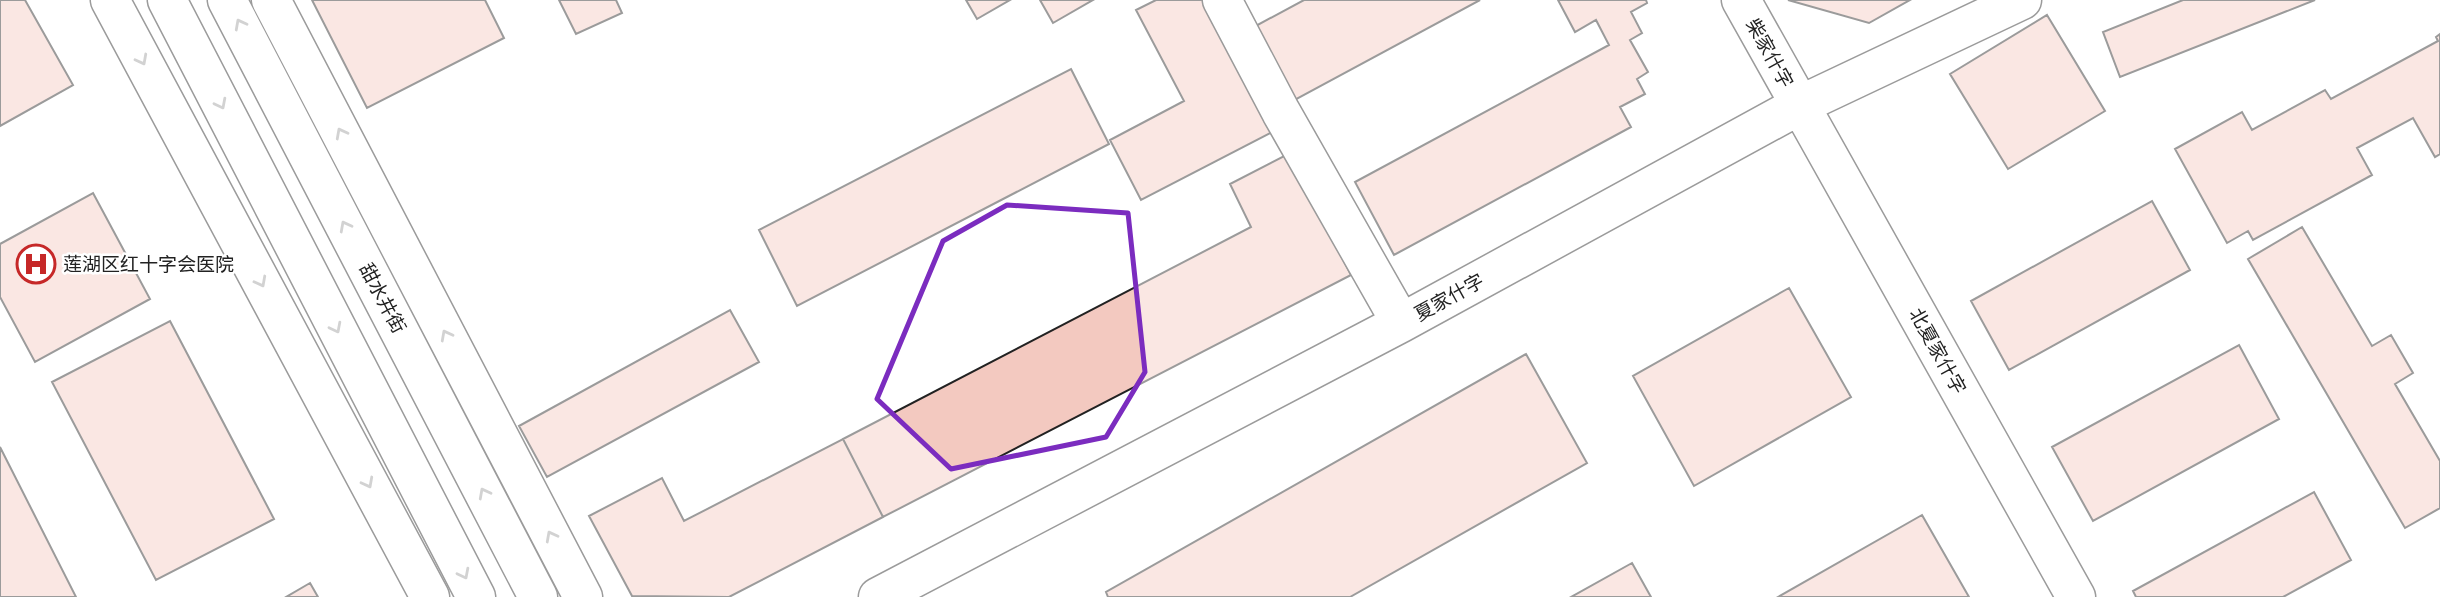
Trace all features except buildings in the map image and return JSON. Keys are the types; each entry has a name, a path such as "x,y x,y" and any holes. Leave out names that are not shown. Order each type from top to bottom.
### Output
{"street":[{"path":"110,0 430,597"},
{"path":"167,0 476,597"},
{"name":"甜水井街","path":"227,0 538,597"},
{"path":"271,0 583,597"},
{"path":"1222,0 1281,112 1401,323"},
{"name":"柴家什字","path":"1741,0 1800,105"},
{"name":"夏家什字","path":"878,597 1401,323 1800,105 2022,0"},
{"name":"北夏家什字","path":"1800,105 2076,597"}],"highlighted area":[{"path":"1007,205 1128,213 1145,372 1106,437 951,469 877,399 943,241"}],"place":[{"name":"莲湖区红十字会医院","path":"36,264"}]}
